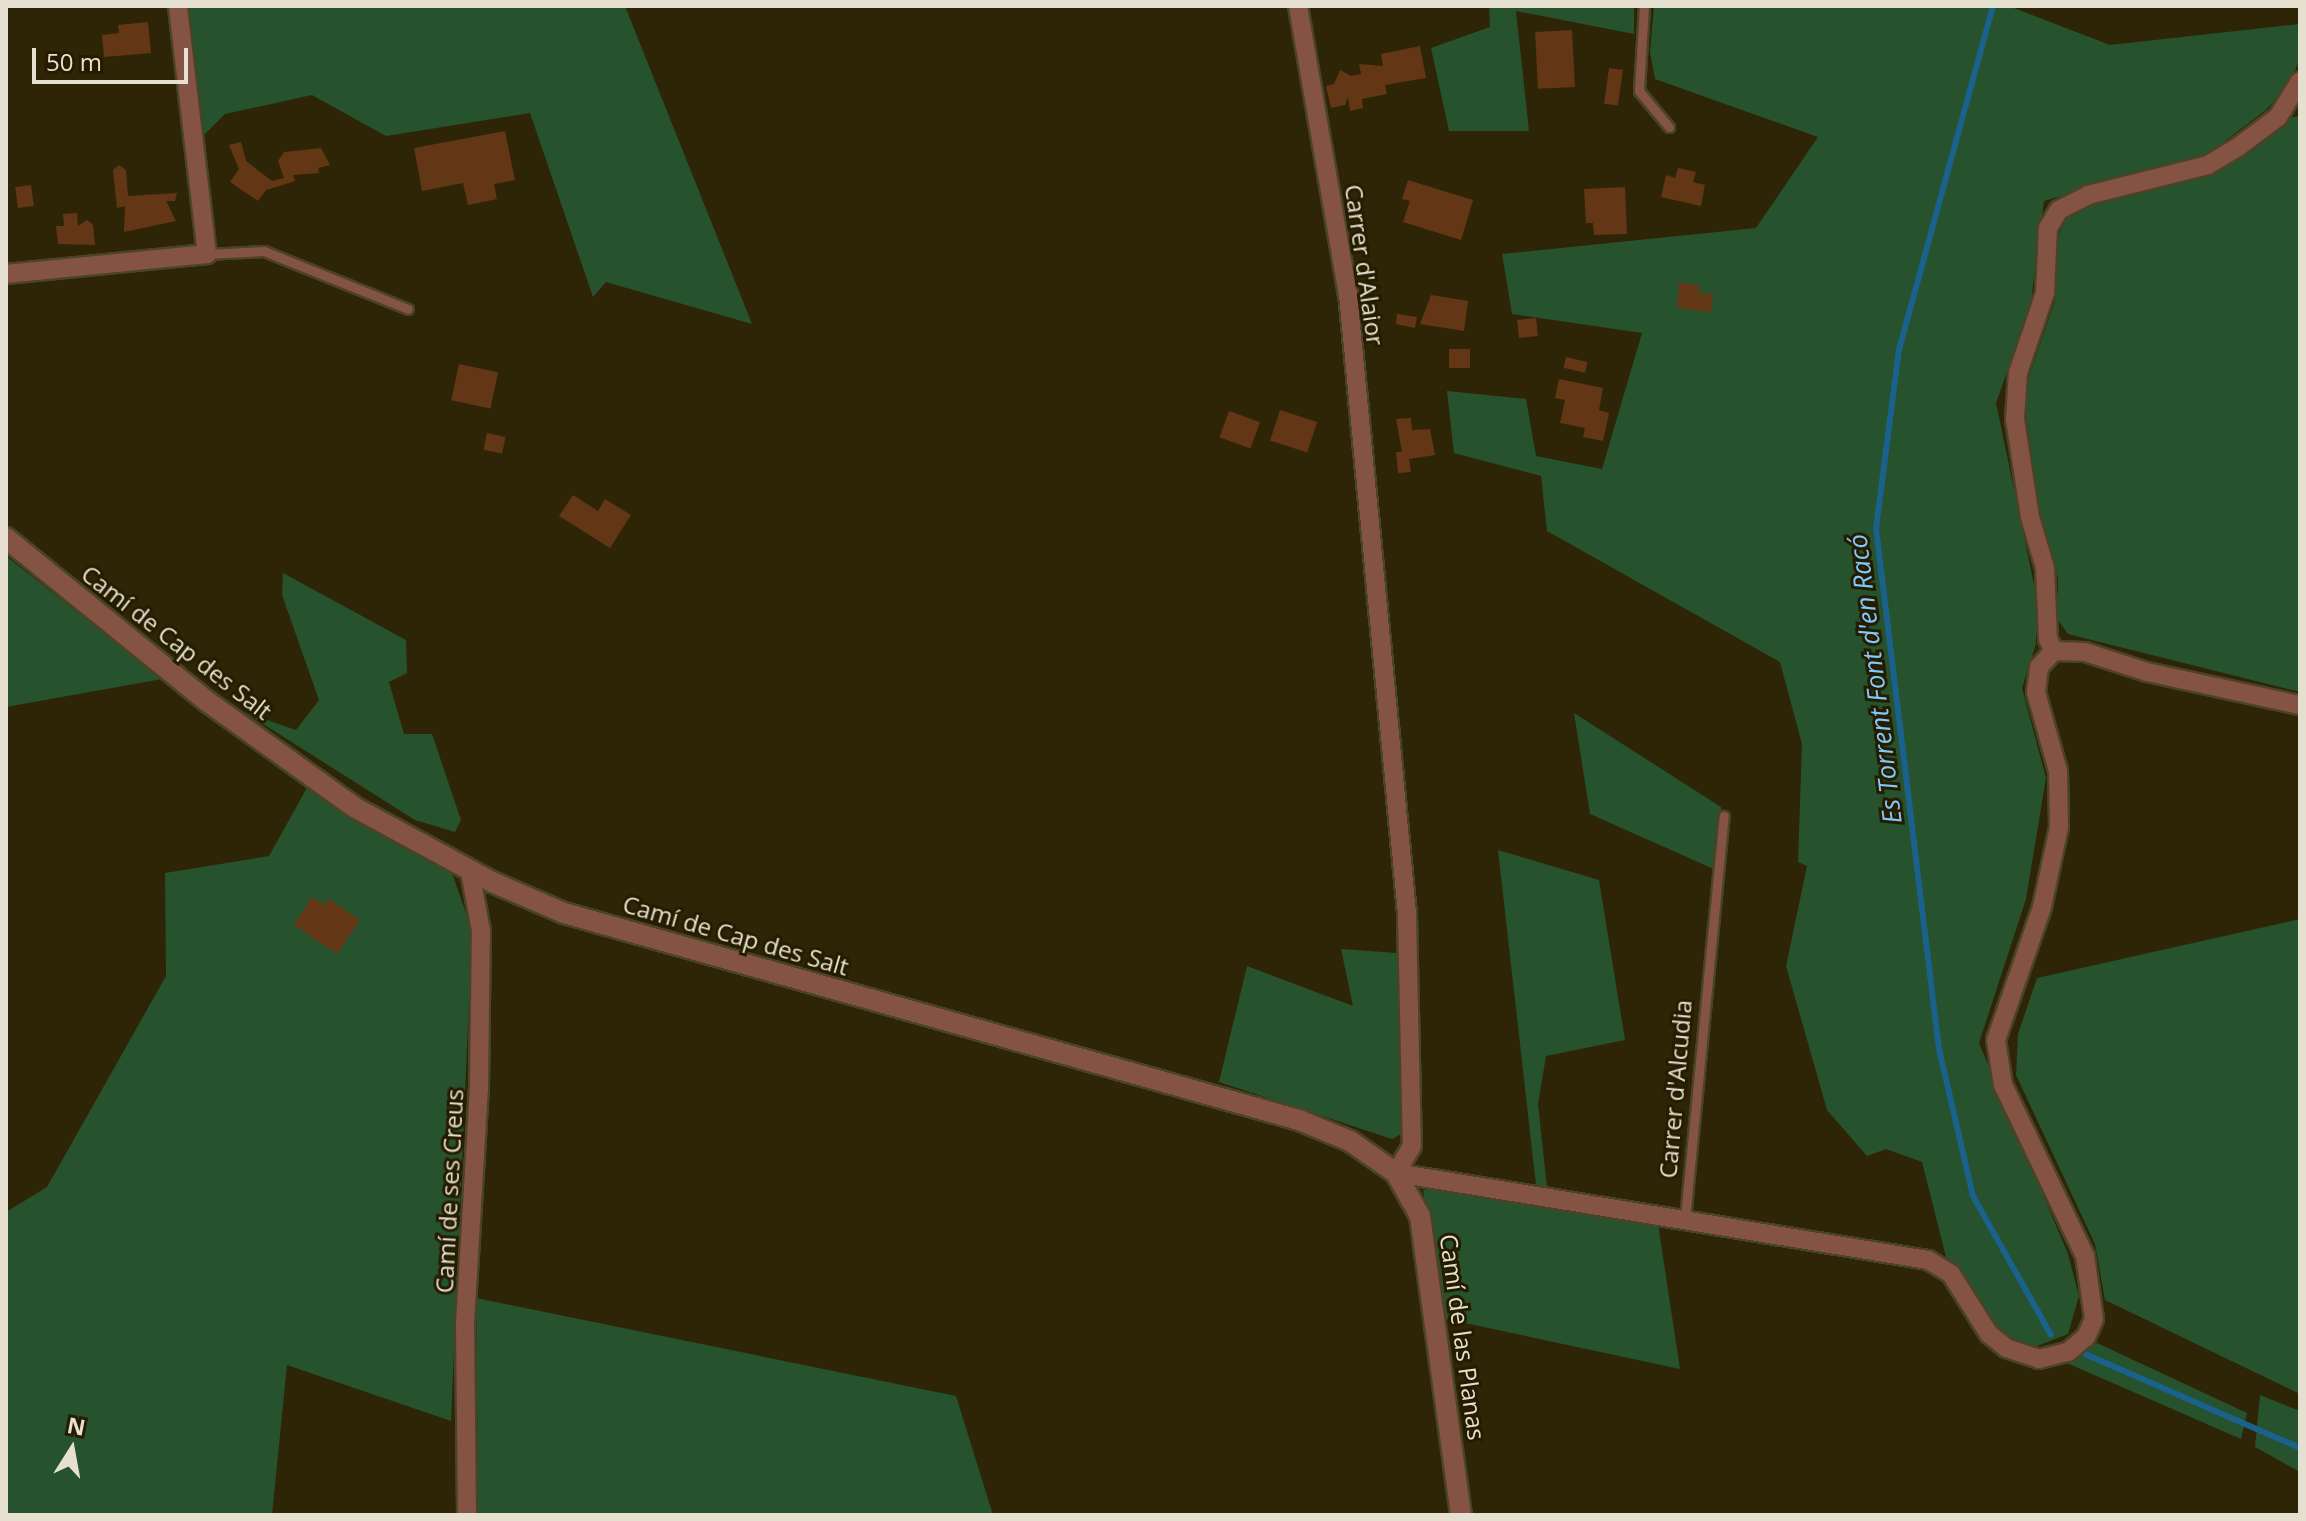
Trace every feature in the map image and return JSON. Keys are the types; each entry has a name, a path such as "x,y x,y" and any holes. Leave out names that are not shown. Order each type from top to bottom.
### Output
{"street":[{"path":"6,274 207,254 178,6"},
{"name":"Carrer d'Alaior","path":"1298,6 1348,294 1407,914 1412,1146 1396,1173"},
{"path":"2054,651 2048,639 2045,568 2024,487 2015,419 2018,373 2045,293 2048,228 2059,210 2088,195 2208,165 2278,117 2300,81"},
{"name":"Camí de Cap des Salt","path":"6,538 208,702 341,799 470,871 564,913 1299,1120 1350,1141 1396,1173 1537,1200 1685,1218"},
{"path":"1685,1218 1788,1241 1928,1260 1951,1274 1989,1334 2006,1348 2039,1359 2068,1352 2086,1337 2094,1319 2085,1256 2003,1085 1996,1040 2042,907 2059,827 2058,771 2036,692 2039,667 2054,651 2085,652 2147,672 2300,705"},
{"name":"Camí de ses Creus","path":"467,1515 465,1323 479,1087 481,931 470,871"},
{"name":"Camí de las Planas","path":"1396,1173 1420,1216 1461,1515"}],"lane":[{"path":"1644,6 1639,91 1669,127"},
{"path":"207,254 264,251 408,309"},
{"name":"Carrer d'Alcudia","path":"1685,1218 1724,816"}],"green space":[{"path":"189,6 625,6 752,324 606,282 593,297 530,113 386,136 312,95 225,114 202,137"},
{"path":"1489,6 1634,6 1634,34 1516,11 1529,131 1449,131 1431,48 1490,27"},
{"path":"1654,6 2009,6 2110,45 2300,24 2300,58 2290,83 2266,110 2209,153 2044,201 2030,308 1996,403 2036,594 2036,644 2022,688 2046,778 2026,899 1979,1043 2068,1254 2079,1296 2068,1334 2037,1346 2005,1337 1946,1257 1922,1162 1886,1149 1867,1156 1827,1110 1786,966 1807,866 1798,862 1802,744 1780,662 1547,531 1541,476 1454,453 1447,391 1526,399 1536,456 1602,469 1642,333 1512,314 1502,254 1756,228 1818,137 1655,79 1650,52"},
{"path":"2300,116 2300,692 2068,634 2057,619 2058,578 2042,527 2023,394 2055,301 2055,243 2067,217 2101,198 2236,157 2289,118"},
{"path":"6,556 162,679 6,707"},
{"path":"283,573 406,640 407,673 389,682 404,734 432,734 461,820 455,832 415,820 244,712 296,730 319,700 282,595"},
{"path":"1574,713 1721,807 1716,870 1590,814"},
{"path":"309,784 374,830 451,870 472,930 451,1421 287,1365 272,1515 6,1515 6,1212 47,1187 166,976 165,873 269,856"},
{"path":"1498,850 1599,880 1625,1040 1546,1056 1538,1104 1547,1187 1536,1185"},
{"path":"2300,919 2300,1394 2105,1300 2095,1244 2016,1075 2018,1034 2037,978"},
{"path":"1341,949 1397,953 1405,1132 1392,1139 1219,1082 1247,966 1353,1006"},
{"path":"1448,1185 1658,1224 1680,1369 1446,1319 1423,1190"},
{"path":"476,1298 956,1396 993,1515 478,1515"},
{"path":"2097,1343 2247,1413 2241,1439 2067,1363"},
{"path":"2260,1395 2300,1411 2300,1472 2255,1447"}],"building":[{"path":"148,22 151,53 104,57 102,35 119,33 118,25"},
{"path":"1572,30 1575,87 1538,89 1535,32"},
{"path":"1420,46 1426,78 1385,85 1387,94 1362,99 1363,108 1350,111 1348,97 1345,105 1331,108 1326,86 1334,84 1340,70 1351,76 1361,74 1359,64 1383,66 1381,54"},
{"path":"1609,68 1623,70 1618,106 1604,104"},
{"path":"505,131 515,180 494,184 497,199 468,205 463,183 422,191 414,148"},
{"path":"241,142 246,161 272,181 284,178 278,161 284,152 321,148 330,165 318,168 319,173 293,175 295,181 266,190 258,201 230,182 239,169 229,145"},
{"path":"119,165 126,170 128,196 177,193 175,201 166,201 176,221 124,232 125,206 117,208 113,170"},
{"path":"1678,168 1696,172 1693,182 1705,185 1701,206 1661,197 1666,175 1675,178"},
{"path":"1408,180 1473,200 1461,240 1403,222 1410,201 1402,199"},
{"path":"31,185 34,206 18,208 15,187"},
{"path":"1625,187 1627,234 1594,235 1593,223 1586,223 1584,189"},
{"path":"77,213 78,226 87,220 93,225 95,245 58,244 56,226 64,226 63,214"},
{"path":"1679,283 1700,285 1699,293 1713,294 1711,312 1677,308"},
{"path":"1431,295 1468,301 1464,331 1420,324"},
{"path":"1397,314 1417,317 1415,328 1396,324"},
{"path":"1536,318 1538,336 1519,338 1517,320"},
{"path":"1449,349 1470,349 1470,368 1449,368"},
{"path":"1566,357 1587,362 1585,373 1564,368"},
{"path":"459,364 498,372 490,409 451,400"},
{"path":"1559,379 1603,388 1599,410 1609,413 1603,441 1583,437 1585,428 1560,423 1565,400 1555,398"},
{"path":"1280,410 1317,422 1307,452 1270,440"},
{"path":"1229,411 1260,422 1250,449 1219,437"},
{"path":"1411,418 1412,430 1430,429 1435,455 1409,459 1411,472 1398,473 1396,452 1402,452 1396,419"},
{"path":"487,433 506,437 502,454 483,450"},
{"path":"573,495 598,511 605,499 631,515 610,548 559,516"},
{"path":"312,897 325,905 329,899 360,920 337,954 294,925"}],"waterway":[{"name":"Es Torrent Font d'en Racó","path":"1993,6 1899,349 1876,528 1939,1049 1973,1196 2051,1335"},
{"name":"Es Torrent Font d'en Racó","path":"2085,1354 2300,1448"}]}
